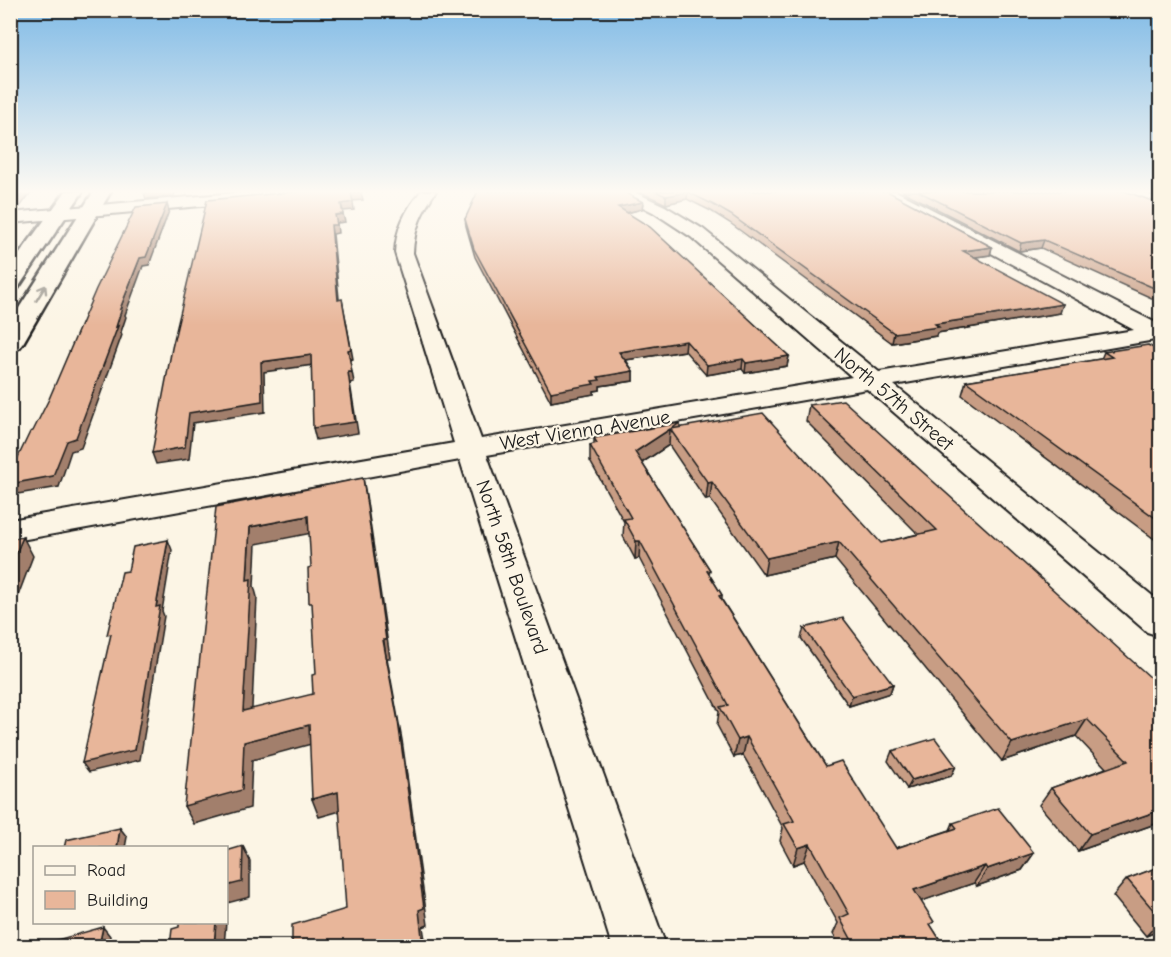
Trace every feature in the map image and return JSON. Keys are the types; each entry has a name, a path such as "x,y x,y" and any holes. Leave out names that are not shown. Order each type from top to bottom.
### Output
{"main road":[{"path":"10,284 45,236"},
{"path":"10,343 75,236"}],"street":[{"name":"North 58th Boulevard","path":"404,236 404,252 639,946"},
{"name":"North 57th Street","path":"700,236 1161,622"},
{"path":"970,236 1159,333"},
{"name":"West Vienna Avenue","path":"10,531 472,449 1159,333"}],"building":[{"path":"122,236 154,236 146,257 140,258 120,309 122,308 116,327 118,326 76,438 67,441 53,476 10,484 10,474 49,399 96,289"},
{"path":"199,236 332,236 338,300 342,299 351,349 348,350 352,372 348,372 355,422 313,428 311,355 261,362 262,401 189,413 185,447 152,453 172,348"},
{"path":"470,236 659,236 789,356 746,363 743,359 707,365 686,341 619,352 633,371 598,377 600,380 592,381 594,384 551,392 474,249"},
{"path":"760,236 971,236 992,247 963,251 1063,304 935,324 939,327 894,333"},
{"path":"1006,236 1161,236 1161,291 1044,240 1021,243"},
{"path":"1148,345 1161,352 1161,522 966,381 1112,357 1104,352"},
{"path":"843,400 1161,687 1157,688 1161,691 1161,810 1090,834 1051,788 1128,761 1087,719 1012,743 839,542 767,558 712,482 708,483 670,429 635,452 710,570 707,571 722,595 719,596 826,766 841,761 896,848 957,828 953,823 998,808 1034,853 987,869 985,866 914,890 934,922 930,924 944,946 855,946 840,918 849,914 810,844 798,848 784,824 794,821 747,737 738,740 720,707 728,705 640,541 636,541 624,519 631,518 590,445 597,443 594,438 680,423 671,429 763,413 881,543 937,530 809,405"},
{"path":"363,478 386,640 383,640 398,721 424,908 419,910 423,946 292,946 292,925 346,909 338,792 312,799 309,725 244,742 242,790 184,806 216,507","holes":["308,516 311,567 308,568 309,603 312,603 316,674 312,675 313,694 243,711 251,579 247,580 250,527"]},
{"path":"23,537 10,567 10,539"},
{"path":"168,540 156,607 160,606 135,750 82,763 111,634 107,635 122,572 128,571 133,547"},
{"path":"843,618 893,684 852,696 804,628"},
{"path":"935,738 956,766 912,780 892,751"},
{"path":"120,828 117,846 64,846 66,840"},
{"path":"243,846 242,882 228,886 228,850"},
{"path":"1161,866 1161,919 1127,879"},
{"path":"179,924 216,924 214,946 170,946 172,929 179,927"},
{"path":"103,927 99,946 43,946 43,944"}]}
